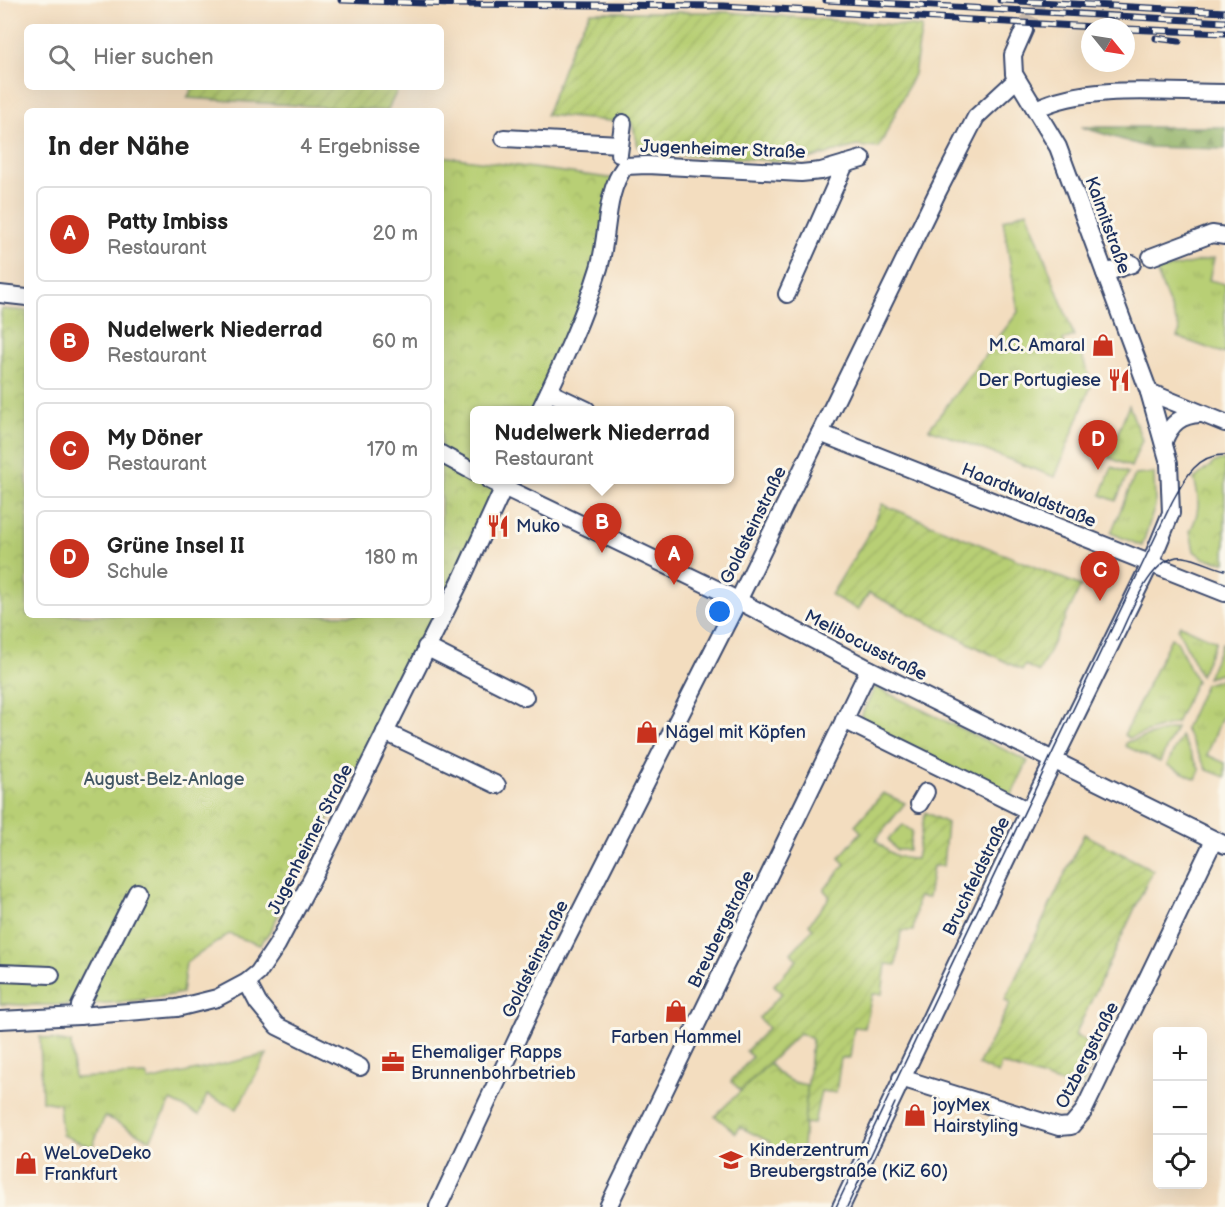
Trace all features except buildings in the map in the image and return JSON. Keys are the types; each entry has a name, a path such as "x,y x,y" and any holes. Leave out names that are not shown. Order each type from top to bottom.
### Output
{"street":[{"path":"1016,80 1012,68 1013,55 1024,30"},
{"name":"Kalmitstraße","path":"1016,80 1058,147 1149,392 1164,441"},
{"name":"Goldsteinstraße","path":"443,1206 534,1003 738,601 937,193 976,117 1016,80"},
{"path":"1035,109 1056,99 1084,93 1225,93"},
{"path":"542,406 578,327 599,267 616,179 623,123"},
{"path":"504,138 620,144"},
{"name":"Jugenheimer Straße","path":"616,179 625,166 636,165 801,173 822,171 862,159"},
{"path":"786,294 845,164"},
{"path":"1151,257 1212,234 1225,237"},
{"path":"1105,273 1132,264"},
{"path":"0,294 24,297"},
{"path":"549,392 577,406"},
{"path":"1149,392 1225,423"},
{"path":"1164,441 1172,425 1179,419 1200,414"},
{"name":"Haardtwaldstraße","path":"820,433 1225,593"},
{"name":"Bruchfeldstraße","path":"846,1206 901,1078 1150,564 1171,513 1172,481 1164,441"},
{"path":"444,456 470,470"},
{"name":"Jugenheimer Straße","path":"444,612 463,576 499,484"},
{"name":"Melibocusstraße","path":"504,484 1220,843"},
{"name":"Jugenheimer Straße","path":"0,1020 79,1016 196,1004 217,998 247,982 269,959 284,934 441,618"},
{"path":"426,646 525,697"},
{"name":"Breubergstraße","path":"608,1207 869,669"},
{"path":"844,720 929,785 1029,811"},
{"path":"385,732 497,785"},
{"name":"Otzbergstraße","path":"901,1078 1059,1127 1071,1126 1083,1112 1220,843"},
{"path":"79,1016 80,1006 137,892"},
{"path":"0,973 51,975"},
{"path":"247,982 258,1003 277,1026 360,1067"}],"green space":[{"path":"591,12 726,12 922,27 914,74 879,148 857,146 797,162 647,153 638,146 632,123 546,115 574,40"},
{"path":"191,90 398,90 388,108 341,108 187,98"},
{"path":"1081,127 1225,127 1225,149 1146,147"},
{"path":"444,156 616,179 578,327 541,406 470,406 470,484 505,484 444,600"},
{"path":"1027,211 1074,336 1063,340 1067,351 1079,348 1092,383 1055,477 929,429 1018,312 1003,220"},
{"path":"1214,258 1209,280 1225,284 1225,354 1177,337 1180,331 1156,271"},
{"name":"August-Belz-Anlage","path":"1,309 24,311 24,618 434,618 270,931 260,945 229,934 186,963 182,993 91,1004 0,1004"},
{"path":"1129,405 1142,440 1131,467 1108,457"},
{"path":"1225,460 1225,562 1203,558 1194,551 1190,531 1198,506 1194,479 1215,462"},
{"path":"1112,467 1128,473 1116,501 1101,495"},
{"path":"1154,473 1155,506 1142,546 1111,533 1135,475"},
{"path":"882,504 1081,586 1039,672 1025,665 1022,670 869,593 858,610 831,595 872,528"},
{"path":"1180,625 1216,641 1200,675 1178,629"},
{"path":"1171,638 1177,641 1196,681 1176,723 1129,738 1124,735"},
{"path":"1222,643 1225,644 1225,672 1207,678"},
{"path":"1225,678 1225,709 1207,755 1225,763 1225,777 1207,770 1185,729 1205,684"},
{"path":"875,687 1028,761 1011,796 858,722"},
{"path":"1176,728 1160,762 1125,746 1127,742"},
{"path":"1181,736 1200,770 1196,779 1167,765"},
{"path":"883,793 905,803 876,840 894,854 916,859 925,812 947,823 943,866 933,866 928,898 918,897 913,931 901,931 896,965 886,964 882,994 872,994 865,1028 854,1027 850,1058 841,1058 836,1093 821,1091 814,1124 804,1123 812,1039 800,1033 741,1091 731,1081 752,1057 746,1051 768,1028 759,1018 782,993 774,985 797,960 791,953 813,929 809,924 830,897 824,890 845,864 839,858 861,832 855,825"},
{"path":"903,825 912,831 909,850 896,850 888,839"},
{"path":"1084,834 1153,870 1075,1035 1100,1049 1080,1090 1001,1064 998,1074 978,1065 1010,1004 1005,1000"},
{"path":"40,1037 71,1043 74,1078 146,1075 149,1081 267,1054 237,1109 207,1095 199,1115 171,1101 150,1140 105,1116 92,1147 62,1135 59,1104 42,1101"},
{"path":"769,1063 786,1078 808,1085 802,1159 781,1156 767,1149 770,1142 740,1127 736,1133 715,1116"}],"tunnel":[{"path":"1024,30 1039,0"}],"tram line":[{"path":"836,1207 1172,502 1192,470 1206,459 1225,455"},
{"path":"1117,641 1143,588 1161,565 1172,558 1184,557 1225,570"},
{"path":"847,1207 895,1103"}],"railway":[{"path":"341,0 452,4 724,6 1081,26"},
{"path":"826,0 1225,22"},
{"path":"1000,0 1225,12"},
{"path":"1135,29 1225,33"},
{"path":"1156,38 1179,41"}],"place":[{"name":"M.C. Amaral","path":"1103,345"},
{"name":"Der Portugiese","path":"1119,380"},
{"name":"Grüne Insel II","path":"1098,470"},
{"name":"Muko","path":"498,526"},
{"name":"Nudelwerk Niederrad","path":"602,553"},
{"name":"Patty Imbiss","path":"674,585"},
{"name":"My Döner","path":"1100,601"},
{"name":"Nägel mit Köpfen","path":"647,732"},
{"name":"Farben Hammel","path":"676,1011"},
{"name":"Ehemaliger Rapps Brunnenbohrbetrieb","path":"393,1062"},
{"name":"joyMex Hairstyling","path":"915,1115"},
{"name":"Kinderzentrum Breubergstraße (KiZ 60)","path":"731,1160"},
{"name":"WeLoveDeko Frankfurt","path":"26,1163"}]}
